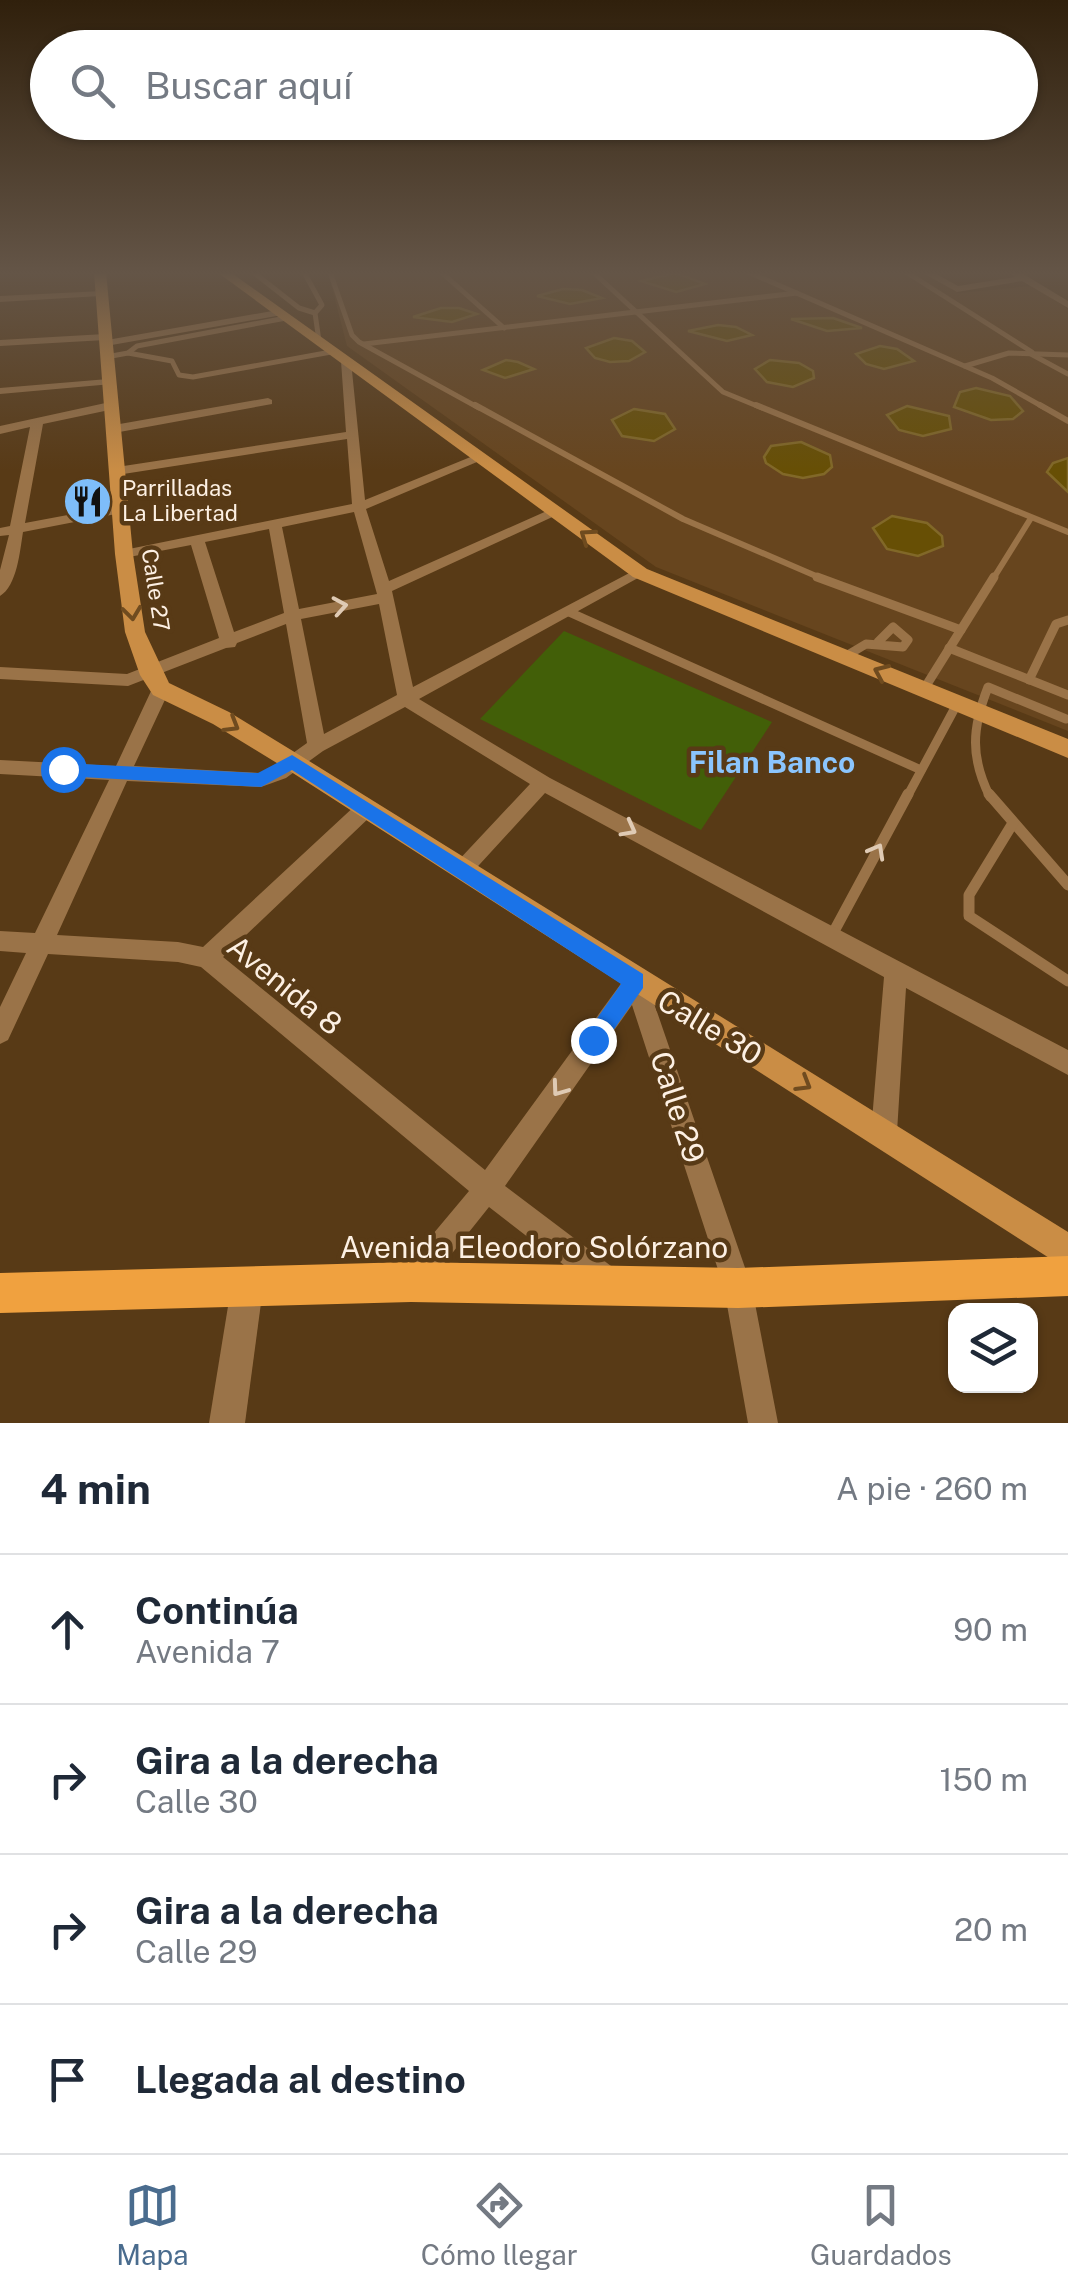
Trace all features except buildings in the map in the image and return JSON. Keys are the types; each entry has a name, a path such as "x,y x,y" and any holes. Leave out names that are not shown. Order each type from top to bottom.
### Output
{"main road":[{"name":"Calle 27","path":"105,338 134,632 156,682"},
{"path":"314,338 640,573 1068,750"},
{"name":"Calle 30","path":"156,682 221,718 304,754 364,809 884,1132 1068,1252"},
{"name":"Avenida Eleodoro Solórzano","path":"0,1293 412,1282 738,1288 1068,1276"}],"street":[{"path":"0,343 106,346 151,338"},
{"path":"332,351 359,506 384,594 407,700 543,783 1068,1063"},
{"path":"0,391 108,382"},
{"path":"114,429 268,402"},
{"path":"0,430 110,406"},
{"path":"0,590 7,531 37,422"},
{"path":"118,476 272,452 280,442 349,435"},
{"path":"124,554 359,506 478,459"},
{"path":"7,531 122,510"},
{"path":"0,674 156,682 290,616 384,594 554,514"},
{"path":"274,524 290,616 304,754"},
{"path":"197,540 229,644"},
{"path":"0,766 261,780 640,573"},
{"path":"0,1032 126,772 156,682"},
{"path":"462,870 543,783"},
{"path":"207,958 364,809"},
{"name":"Avenida 8","path":"0,941 178,952 207,958 487,1188 613,1284"},
{"path":"884,1132 896,972"},
{"path":"412,1282 487,1188 636,981"},
{"name":"Calle 29","path":"636,981 738,1288 763,1423"},
{"path":"228,1423 247,1288"}],"lane":[{"path":"128,354 137,346 174,338"},
{"path":"106,346 172,361 179,375 192,377 332,351 326,338"},
{"path":"357,338 683,519 807,573 961,630"},
{"path":"364,344 413,338"},
{"path":"663,338 723,392 1068,532"},
{"path":"901,338 965,366 1068,421"},
{"path":"1009,338 1068,374"},
{"path":"965,366 1030,352 1068,355"},
{"path":"923,690 1031,518"},
{"path":"568,612 921,770"},
{"path":"1029,680 1056,624 1068,620"},
{"path":"846,656 855,647 878,642"},
{"path":"949,648 1068,696"},
{"path":"1066,718 991,687 977,712 972,764 981,788 1068,884"},
{"path":"830,937 956,704"},
{"path":"1014,823 969,895 969,916 973,923 1068,981"}],"shaded area":[{"path":"345,338 1068,338 1068,731 656,567 347,346"}],"green space":[{"path":"564,631 772,722 701,830 480,719"}],"place":[{"name":"Parrilladas La Libertad","path":"87,501"}],"district":[{"name":"Filan Banco","path":"772,762"}],"route":[{"path":"63,769 261,780 279,774 292,762 636,981 593,1040"}]}
